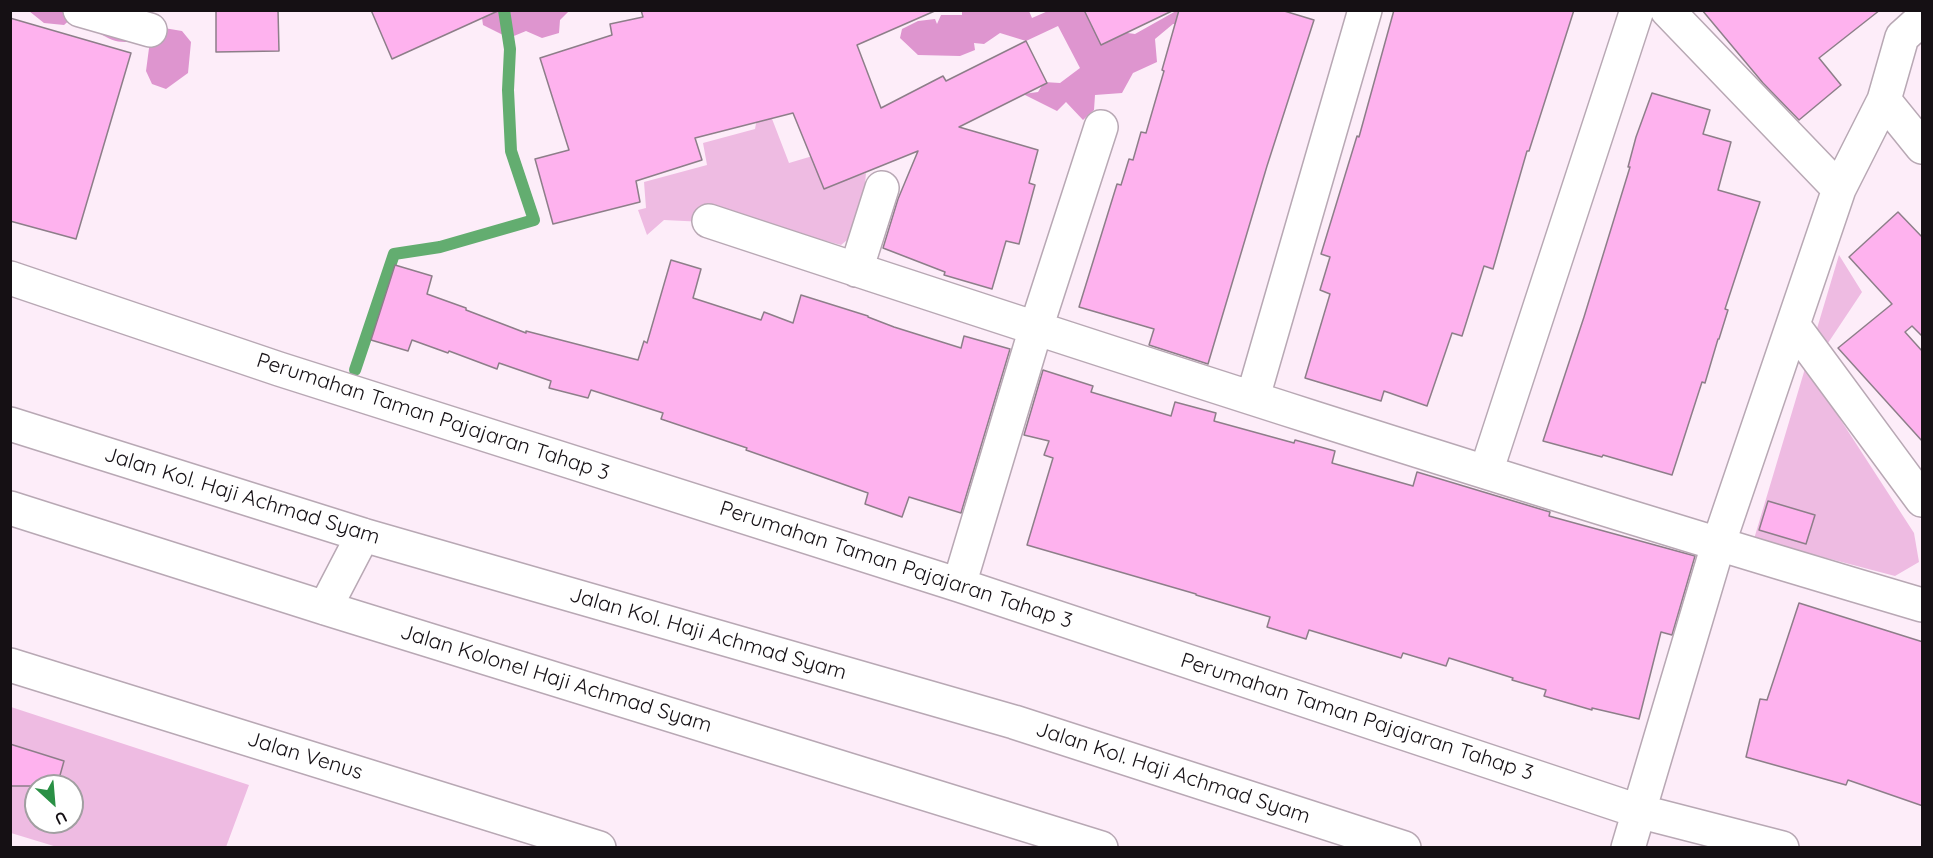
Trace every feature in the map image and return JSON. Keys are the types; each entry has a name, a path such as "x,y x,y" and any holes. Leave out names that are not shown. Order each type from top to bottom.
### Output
{"street":[{"path":"80,10 150,30"},
{"path":"1253,397 1365,10"},
{"path":"1486,472 1637,10"},
{"path":"1667,10 1839,189"},
{"path":"1628,848 1718,545 1839,189 1884,99 1902,37 1923,19"},
{"path":"1884,99 1923,147"},
{"path":"959,585 1036,328 1101,127"},
{"path":"856,270 882,188"},
{"path":"709,221 1486,472 1718,545 1923,605"},
{"name":"Perumahan Taman Pajajaran Tahap 3","path":"10,278 279,369 959,585 1638,811 1782,848"},
{"path":"1793,325 1923,500"},
{"name":"Jalan Kol. Haji Achmad Syam","path":"10,424 363,535 1014,722 1404,848"},
{"name":"Jalan Kolonel Haji Achmad Syam","path":"10,508 1101,848"},
{"path":"325,608 363,535"},
{"name":"Jalan Venus","path":"10,665 599,848"}],"shaded area":[{"path":"29,11 144,11 164,28 182,31 191,42 188,73 166,89 152,84 146,71 151,33 129,42 119,42 102,35 74,16 64,25 44,23"},
{"path":"481,11 569,11 560,20 559,33 542,38 526,31 509,38 483,25"},
{"path":"962,11 1029,11 1032,18 1048,11 1113,11 1113,31 1135,34 1176,11 1235,11 1196,25 1173,24 1155,39 1157,62 1133,73 1122,93 1095,95 1094,110 1083,120 1066,102 1057,111 1023,94 1038,92 1044,82 1060,83 1080,68 1058,26 1026,41 1000,33 984,44 974,43 975,50 960,56 918,55 900,38 902,29 918,21 935,19 937,24 941,15 962,15"},
{"path":"769,111 789,163 826,152 835,184 866,173 861,229 841,245 710,210 705,222 664,220 647,235 638,210 646,208 644,182 707,165 703,143 755,129 757,118"},
{"path":"1839,255 1862,292 1816,361 1820,388 1914,533 1919,562 1895,576 1754,539"},
{"path":"11,707 249,785 226,847 57,847 11,833"}],"building":[{"path":"216,10 278,10 279,51 216,52"},
{"path":"371,10 500,10 392,59"},
{"path":"641,10 937,10 857,45 881,108 943,76 946,81 1026,41 1047,83 959,127 1038,150 1029,183 1035,185 1019,244 1006,241 992,289 944,275 945,272 883,248 898,199 918,151 824,189 793,113 695,138 702,160 636,181 640,202 553,224 535,159 569,150 540,58 612,35 610,24 643,17"},
{"path":"1084,10 1174,10 1101,45"},
{"path":"1179,10 1281,10 1314,20 1267,166 1208,364 1149,345 1154,329 1079,307 1117,184 1121,185 1129,159 1133,160 1141,132 1146,133"},
{"path":"1394,10 1574,10 1529,151 1527,151 1493,269 1484,266 1462,336 1452,333 1427,406 1384,391 1381,401 1305,378 1330,294 1320,290 1330,257 1321,254 1357,136 1359,137"},
{"path":"1702,10 1880,10 1819,58 1841,85 1799,120 1763,83"},
{"path":"10,18 131,53 76,239 10,221"},
{"path":"1652,93 1710,110 1703,134 1731,142 1718,190 1760,202 1725,309 1728,310 1705,383 1702,382 1672,475 1543,441 1630,167 1628,167 1636,137"},
{"path":"1898,212 1923,238 1923,337 1912,326 1905,332 1923,352 1923,442 1838,348 1892,304 1849,257"},
{"path":"671,260 701,269 693,298 761,320 764,312 793,323 801,295 961,348 964,336 1010,349 961,513 909,497 902,517 865,504 868,493 661,419 663,413 591,390 588,398 549,388 551,381 499,363 497,369 412,340 408,351 371,340 395,265 432,276 427,294 466,308 466,310 526,333 526,331 638,360 644,341 647,343"},
{"path":"1043,370 1093,386 1091,392 1171,416 1175,402 1216,413 1214,421 1294,443 1295,440 1335,451 1332,463 1413,486 1417,472 1550,512 1549,516 1695,556 1672,635 1661,632 1639,719 1592,708 1592,710 1544,696 1546,690 1449,658 1446,666 1403,653 1401,658 1309,630 1306,639 1267,627 1270,617 1027,545 1053,458 1044,455 1049,441 1024,435"},
{"path":"1768,501 1815,515 1806,544 1759,530"},
{"path":"1799,603 1923,642 1923,806 1848,780 1846,785 1746,757 1760,699 1767,700"},
{"path":"10,744 64,761 60,774 24,774 24,786 10,786"}],"waterway":[{"path":"355,370 394,254 440,247 534,220 511,151 508,90 510,49 504,10"}]}
